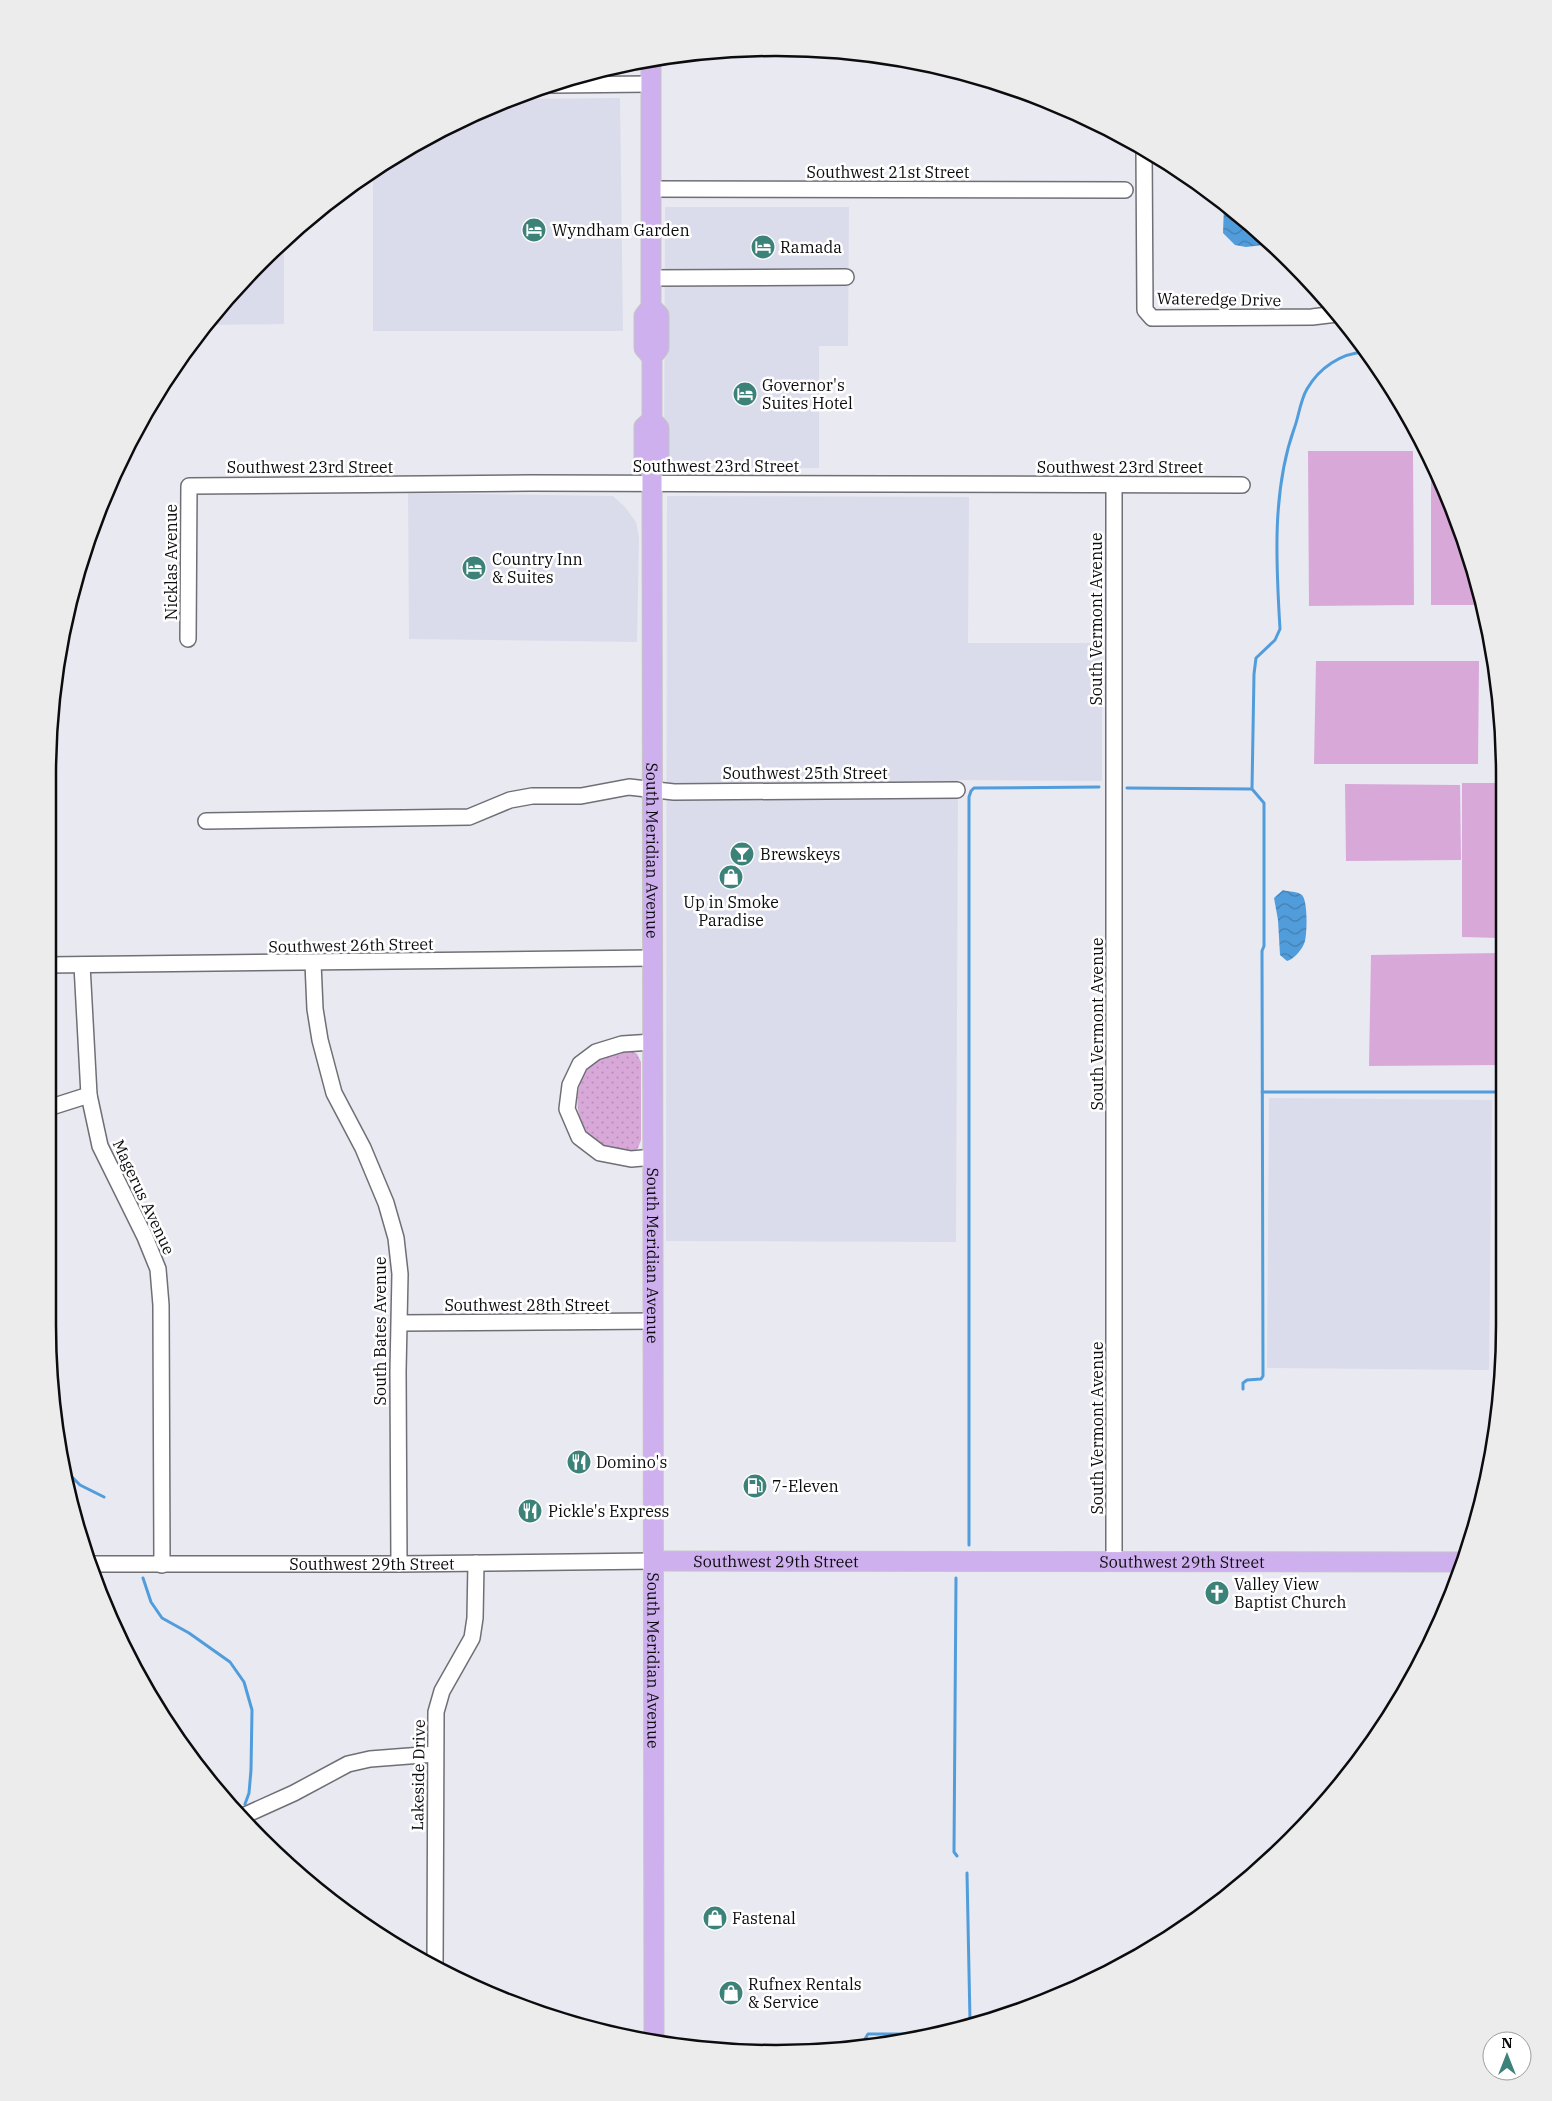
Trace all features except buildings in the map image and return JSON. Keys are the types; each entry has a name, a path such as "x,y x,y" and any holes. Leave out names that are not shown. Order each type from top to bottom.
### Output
{"main road":[{"name":"South Meridian Avenue","path":"651,67 651,307 644,316 644,348 652,357 652,420 644,427 644,460 652,477 654,2034"},
{"name":"Southwest 29th Street","path":"654,1561 1456,1562"}],"street":[{"path":"577,85 650,84"},
{"name":"Wateredge Drive","path":"1144,158 1145,310 1152,318 1312,317 1328,315"},
{"name":"Southwest 21st Street","path":"651,189 1125,190"},
{"path":"651,278 846,277"},
{"name":"Southwest 23rd Street","path":"189,486 652,477 1114,486 1242,485"},
{"name":"Nicklas Avenue","path":"188,639 189,486"},
{"name":"South Vermont Avenue","path":"1114,486 1114,1562"},
{"name":"Southwest 25th Street","path":"206,821 469,817 510,800 532,796 581,796 629,787 674,792 957,790"},
{"name":"Southwest 26th Street","path":"56,965 653,958"},
{"name":"South Bates Avenue","path":"313,963 315,1009 320,1040 334,1093 363,1148 386,1202 396,1238 400,1274 398,1370 399,1564"},
{"name":"Magerus Avenue","path":"82,965 89,1094 100,1146 145,1237 158,1269 161,1304 162,1565"},
{"path":"654,1042 622,1044 596,1052 580,1064 570,1085 567,1109 579,1137 600,1153 630,1159 654,1157"},
{"path":"56,1105 89,1094"},
{"name":"Southwest 28th Street","path":"400,1323 654,1321"},
{"name":"Southwest 29th Street","path":"97,1564 399,1564 654,1561"},
{"name":"Lakeside Drive","path":"435,1958 436,1712 442,1691 472,1638 475,1618 476,1563"},
{"path":"248,1814 294,1793 348,1764 370,1759 435,1754"}],"shaded area":[{"path":"620,98 623,331 373,331 373,180 416,153 458,130 532,99"},
{"path":"665,207 849,207 848,346 819,346 819,468 664,467"},
{"path":"284,251 284,324 216,325 235,301"},
{"path":"1308,451 1413,451 1414,605 1309,606"},
{"path":"1431,478 1458,545 1475,605 1431,605"},
{"path":"408,493 613,496 625,507 636,522 639,537 637,642 409,639"},
{"path":"667,496 969,497 968,643 1102,643 1102,781 958,780 956,1242 666,1241"},
{"path":"1316,661 1479,661 1478,764 1314,764"},
{"path":"1462,783 1496,783 1496,938 1462,937"},
{"path":"1345,784 1460,785 1461,860 1346,861"},
{"path":"1496,953 1496,1065 1369,1066 1371,955"},
{"path":"631,1050 637,1054 641,1062 641,1140 638,1148 633,1152 609,1148 596,1142 588,1133 578,1111 579,1086 591,1065 608,1054"},
{"path":"1269,1098 1492,1100 1489,1370 1267,1368"}],"water":[{"path":"1224,213 1262,245 1246,247 1235,245 1223,233"},
{"path":"1283,890 1302,895 1306,910 1304,944 1295,956 1287,961 1280,955 1278,920 1274,898"}],"waterway":[{"path":"1243,1389 1243,1383 1247,1380 1261,1379 1263,1376 1262,951 1264,946 1264,803 1252,789 1254,674 1256,658 1275,640 1280,629 1277,579 1279,502 1287,453 1303,398 1312,381 1324,368 1339,359 1358,353"},
{"path":"969,1545 969,797 974,788 1099,787"},
{"path":"1127,788 1252,789"},
{"path":"1262,1092 1496,1092"},
{"path":"73,1478 80,1485 104,1497"},
{"path":"143,1578 151,1602 162,1618 189,1633 230,1662 244,1682 252,1710 251,1770 249,1793 245,1804"},
{"path":"956,1578 954,1852 957,1856"},
{"path":"967,1873 970,2018"},
{"path":"865,2039 868,2034 899,2034"}],"place":[{"name":"Wyndham Garden","path":"534,230"},
{"name":"Ramada","path":"763,247"},
{"name":"Governor's Suites Hotel","path":"745,394"},
{"name":"Country Inn & Suites","path":"474,568"},
{"name":"Brewskeys","path":"742,854"},
{"name":"Up in Smoke Paradise","path":"731,877"},
{"name":"Domino's","path":"579,1462"},
{"name":"7-Eleven","path":"755,1486"},
{"name":"Pickle's Express","path":"530,1511"},
{"name":"Valley View Baptist Church","path":"1217,1593"},
{"name":"Fastenal","path":"715,1918"},
{"name":"Rufnex Rentals & Service","path":"731,1993"}]}
